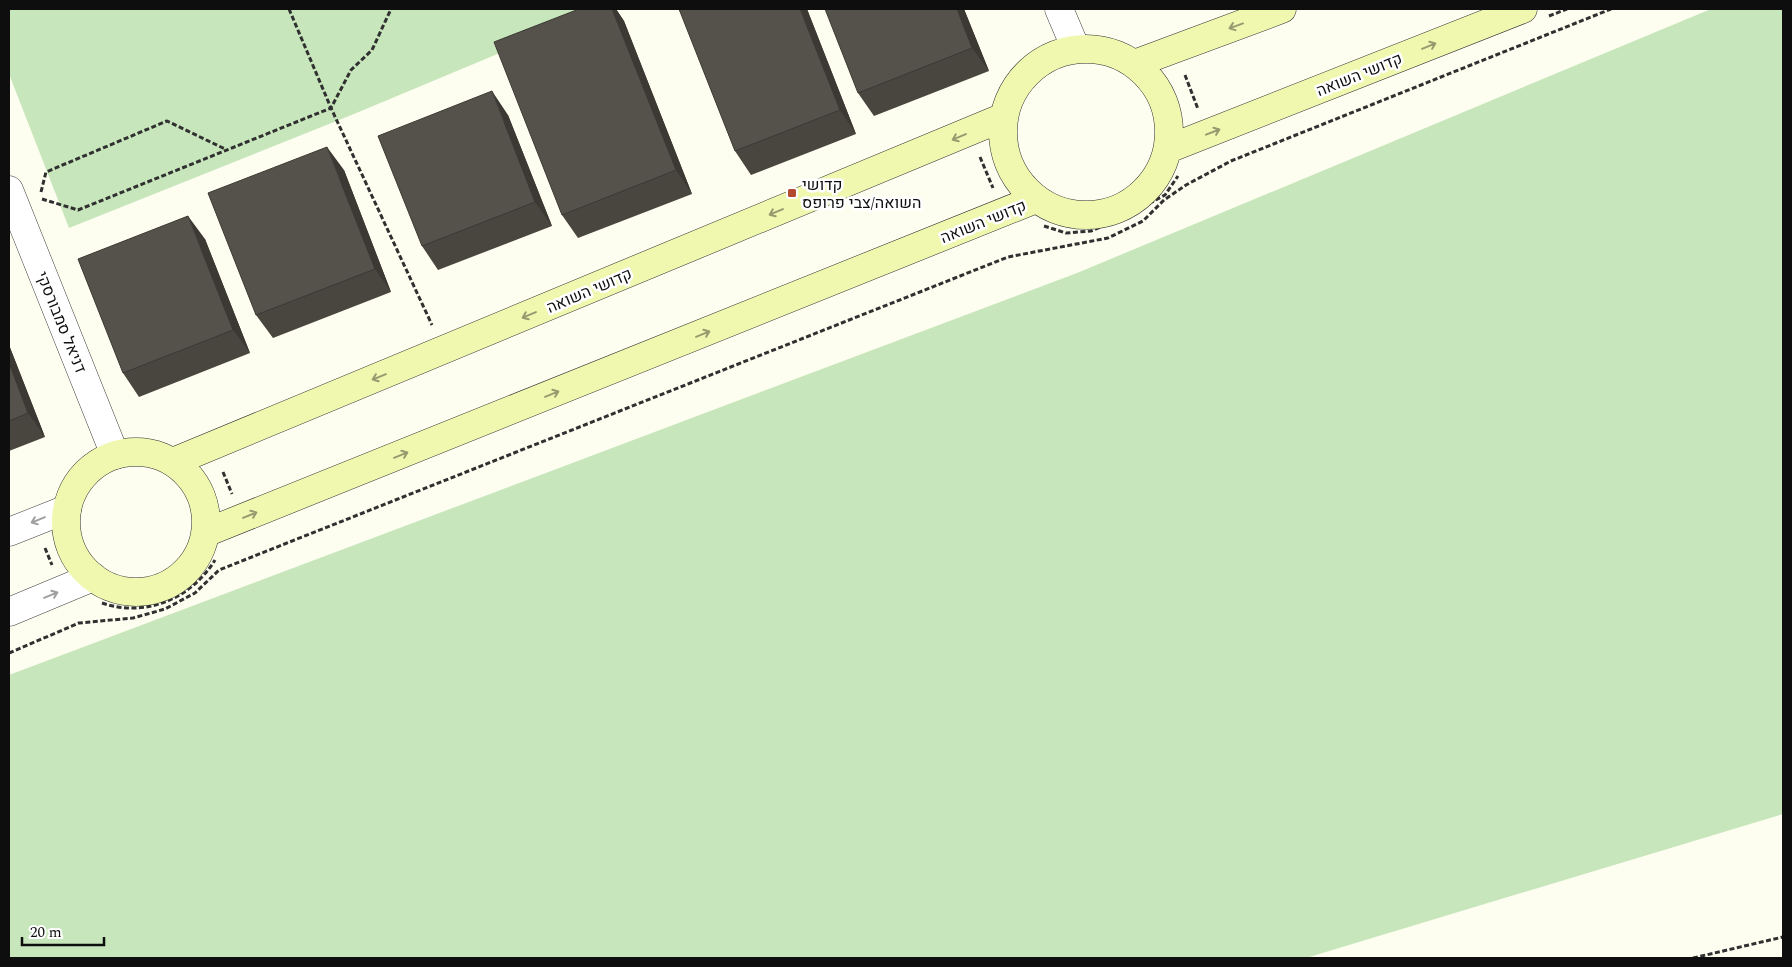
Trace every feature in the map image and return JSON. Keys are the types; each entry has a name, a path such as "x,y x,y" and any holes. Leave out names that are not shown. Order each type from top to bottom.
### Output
{"street":[{"path":"1059,9 1076,49"},
{"path":"1134,64 1282,9"},
{"name":"קדושי השואה","path":"1168,149 1523,9"},
{"path":"1076,49 1096,49 1110,52 1134,64 1152,81 1163,101 1169,124 1168,149 1158,175 1140,196 1116,210 1089,216 1061,212 1036,199 1020,183 1008,163 1003,140 1004,117 1012,92 1028,71 1051,56 1076,49"},
{"name":"קדושי השואה","path":"173,462 1004,117"},
{"name":"דניאל סמבורסקי","path":"9,190 115,455"},
{"name":"קדושי השואה","path":"205,533 1036,199"},
{"path":"135,451 155,454 173,462 189,475 200,493 206,513 205,533 197,556 182,575 162,587 138,592 114,589 93,577 79,563 70,546 66,528 67,509 72,491 83,474 98,462 115,455 135,451"},
{"path":"9,532 67,509"},
{"path":"9,612 93,577"}],"path":[{"path":"289,9 331,108 443,351"},
{"path":"228,150 167,120 46,172 39,198 78,210 228,150 331,108 351,70 372,50 391,9"},
{"path":"9,653 79,623 133,618 164,609 195,593 219,570 1008,257 1108,238 1143,221 1164,200 1186,184 1230,161 1611,9"},
{"path":"1175,49 1208,134"},
{"path":"969,132 1004,213"},
{"path":"34,522 63,590"},
{"path":"1693,958 1783,937"}],"green space":[{"path":"9,9 605,9 354,114 69,228 9,74"},
{"path":"1711,9 1783,9 1783,814 1306,958 9,958 9,675 1077,273"}],"building":[{"path":"579,9 612,9 676,170 562,215 494,42"},
{"path":"679,9 800,9 840,110 735,151"},
{"path":"825,9 957,9 972,48 858,93"},
{"path":"492,91 535,202 422,246 378,136"},
{"path":"327,147 375,269 256,315 208,193"},
{"path":"188,216 233,330 123,373 78,259"},
{"path":"9,363 28,413 9,421"}],"place":[{"name":"קדושי השואה/צבי פרופס","path":"792,193"}]}
